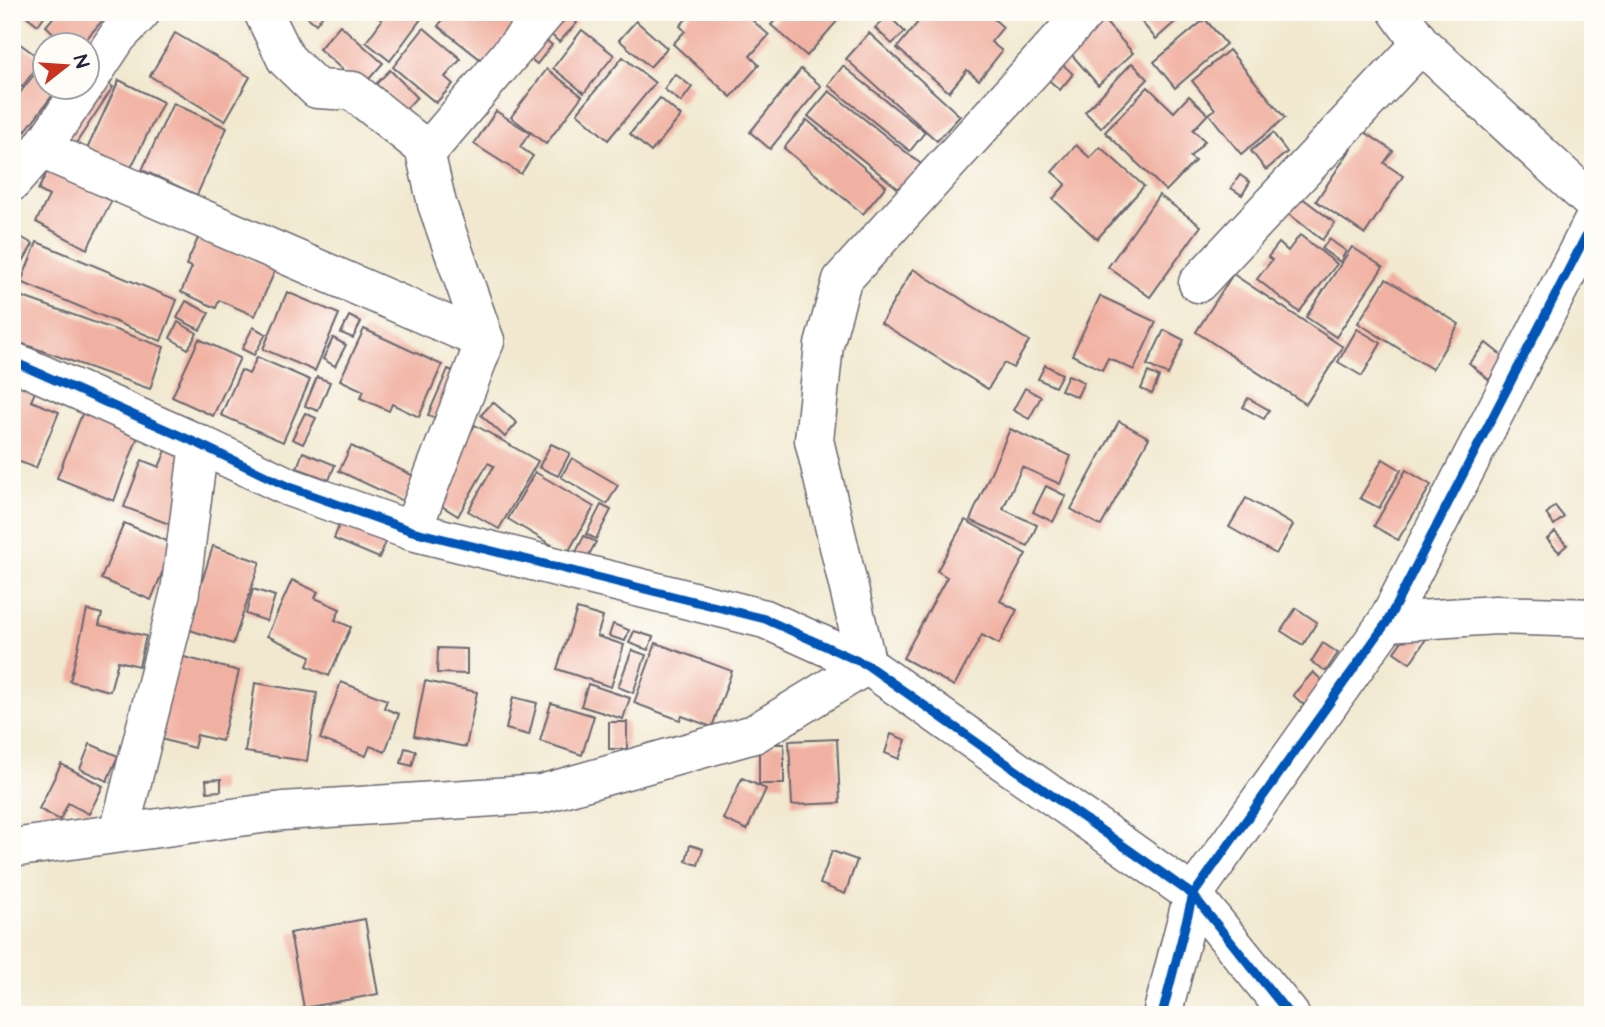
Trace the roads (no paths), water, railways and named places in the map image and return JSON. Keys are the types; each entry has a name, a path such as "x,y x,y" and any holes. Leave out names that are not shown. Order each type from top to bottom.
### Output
{"street":[{"path":"102,61 118,36 141,12"},
{"path":"263,12 286,59 317,89 353,91 428,151"},
{"path":"412,531 485,341 437,204 426,156 545,12"},
{"path":"867,665 814,440 824,345 842,280 1085,12"},
{"path":"1398,12 1421,44 1593,203"},
{"path":"1198,283 1421,44"},
{"path":"12,182 41,149 73,102"},
{"path":"41,149 485,341"},
{"path":"1162,1015 1193,895 1387,622 1593,222"},
{"path":"12,361 289,487 412,531 765,619 867,665 1193,895 1290,1015"},
{"path":"119,833 180,592 199,444"},
{"path":"1387,622 1496,615 1593,618"},
{"path":"12,848 283,811 541,794 754,734 867,665"}]}
